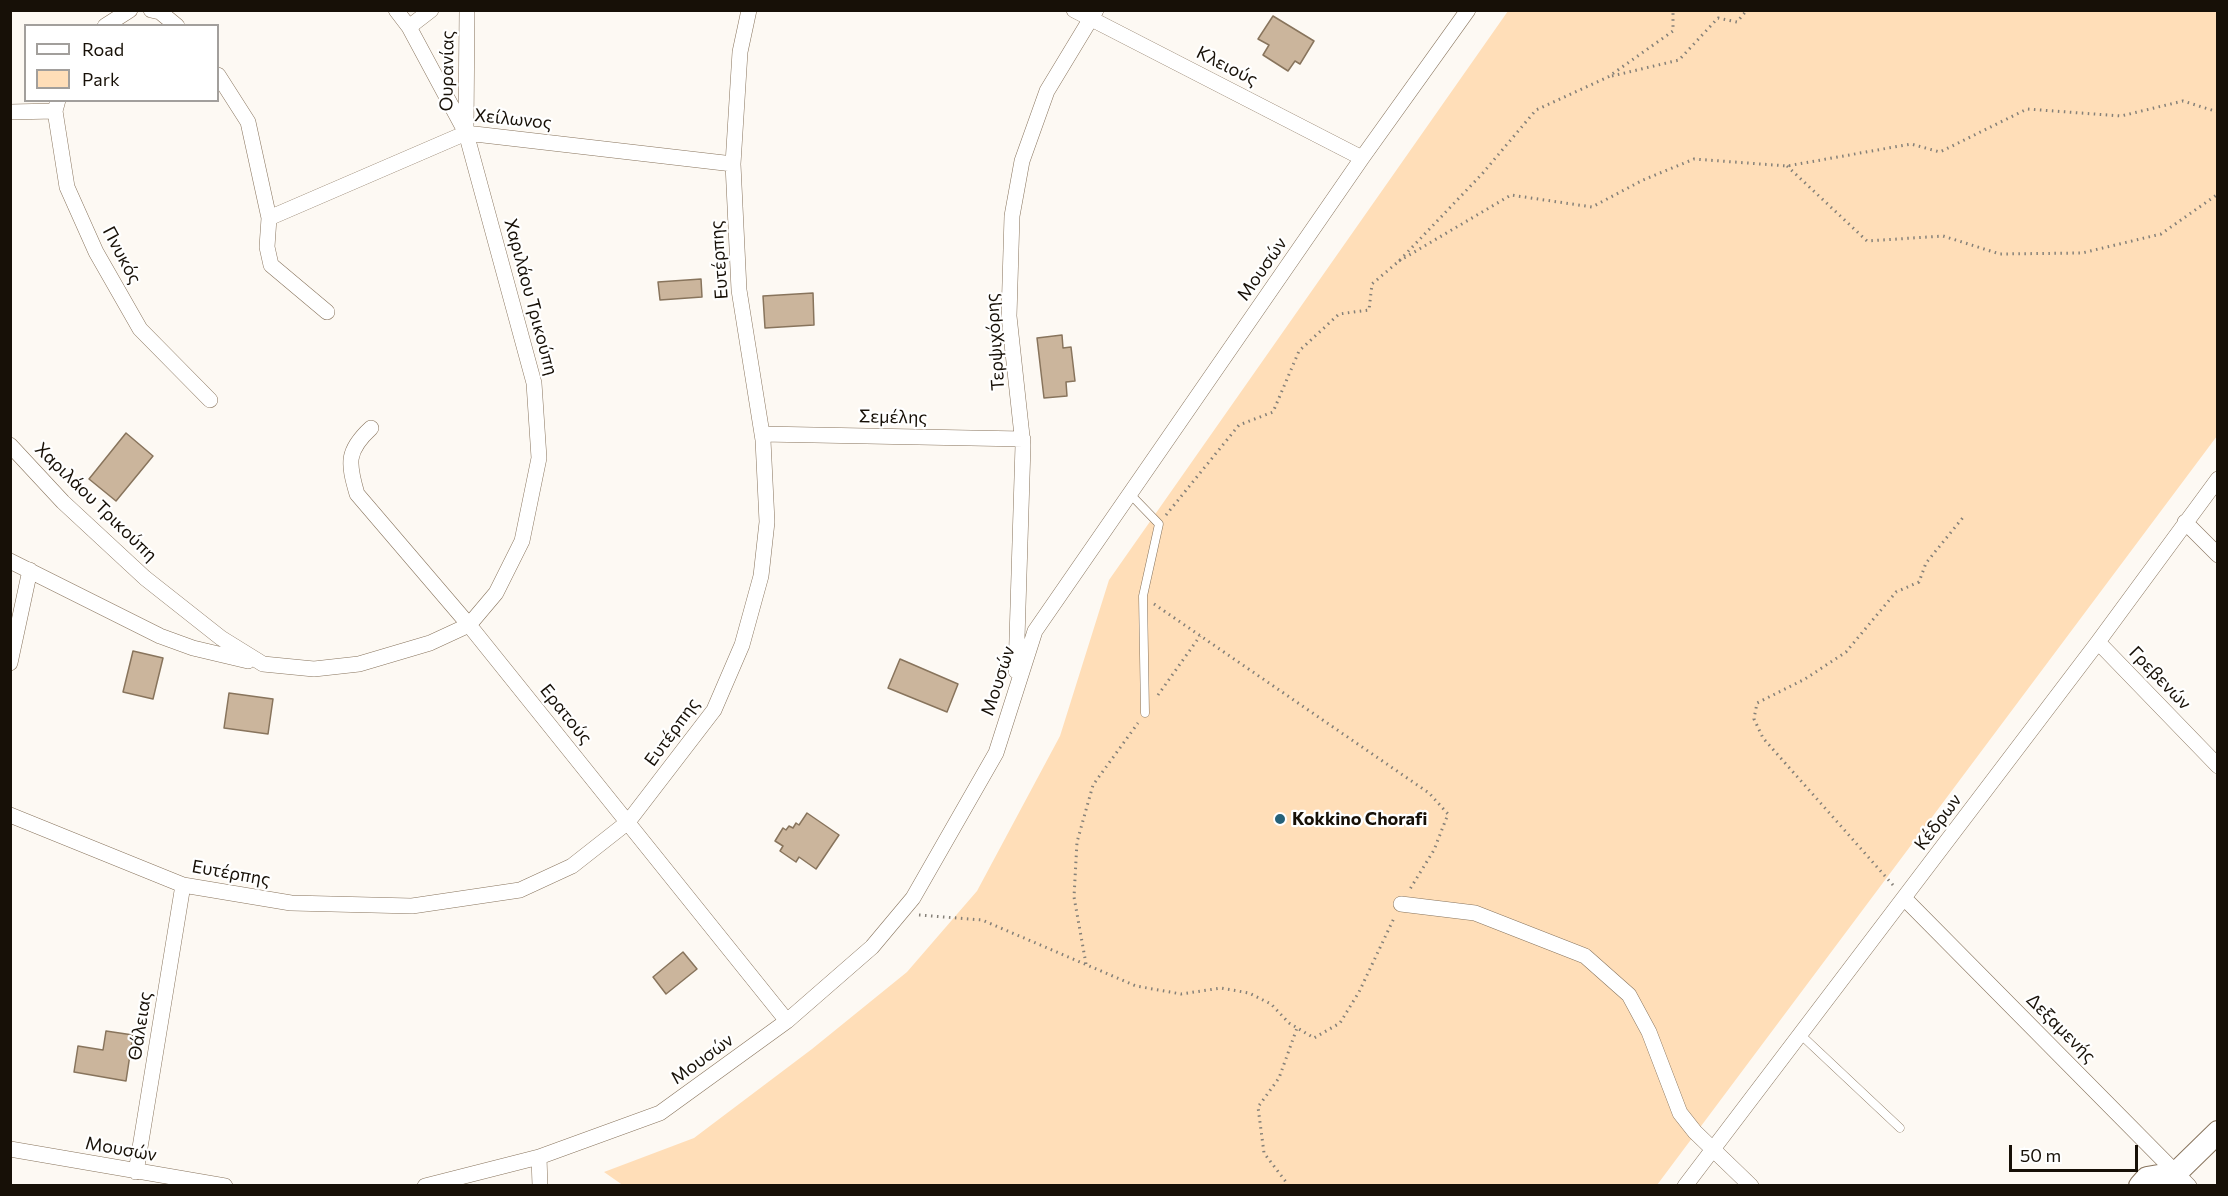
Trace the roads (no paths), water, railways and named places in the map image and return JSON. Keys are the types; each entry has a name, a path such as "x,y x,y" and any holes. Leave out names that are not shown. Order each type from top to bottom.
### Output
{"street":[{"path":"108,24 130,10"},
{"path":"151,10 160,12 175,24"},
{"name":"Χαριλάου Τρικούπη","path":"10,445 63,502 145,578 221,638 263,664 314,669 359,664 430,643 469,625 496,593 522,541 539,458 534,383 466,133 409,27 396,10"},
{"path":"409,27 431,10"},
{"name":"Ουρανίας","path":"466,133 467,10"},
{"name":"Ευτέρπης","path":"10,815 183,885 291,903 412,906 520,890 572,866 628,822 714,710 742,645 760,576 767,522 762,434 739,290 733,164 740,52 749,10"},
{"name":"Κλειούς","path":"1074,10 1093,14 1362,158"},
{"name":"Μουσών","path":"425,1185 539,1157 660,1113 787,1021 872,947 913,898 996,753 1035,631 1362,158 1468,10"},
{"name":"Τερψιχόρης","path":"1016,689 1023,439 1009,316 1012,216 1022,161 1047,91 1093,14"},
{"path":"219,77 248,122 269,218 267,247 271,265 327,312"},
{"path":"10,112 56,106"},
{"name":"Πνυκός","path":"56,106 67,187 96,252 140,329 210,400"},
{"name":"Χείλωνος","path":"269,218 466,133 733,164"},
{"name":"Ερατούς","path":"371,428 354,443 349,467 357,494 469,625 787,1021"},
{"name":"Σεμέλης","path":"762,434 1023,439"},
{"name":"Κέδρων","path":"1685,1185 2098,642 2217,479"},
{"path":"2185,522 2217,555"},
{"path":"10,561 160,636 193,648 263,664"},
{"path":"10,663 30,570"},
{"path":"1019,624 1035,631"},
{"name":"Γρεβενών","path":"2098,642 2217,766"},
{"name":"Θάλειας","path":"136,1172 183,885"},
{"name":"Δεξαμενής","path":"1905,898 2179,1181"},
{"path":"1401,904 1475,914 1585,956 1629,995 1649,1032 1680,1113 1695,1132 1751,1185"},
{"path":"2140,1185 2147,1178 2179,1181 2217,1132"},
{"name":"Μουσών","path":"10,1149 136,1172 225,1185"},
{"path":"539,1157 540,1185"}],"lane":[{"path":"1130,494 1159,524 1143,596 1145,712"},
{"path":"1801,1035 1900,1128"}],"place":[{"name":"Kokkino Chorafi","path":"1280,819"}]}
